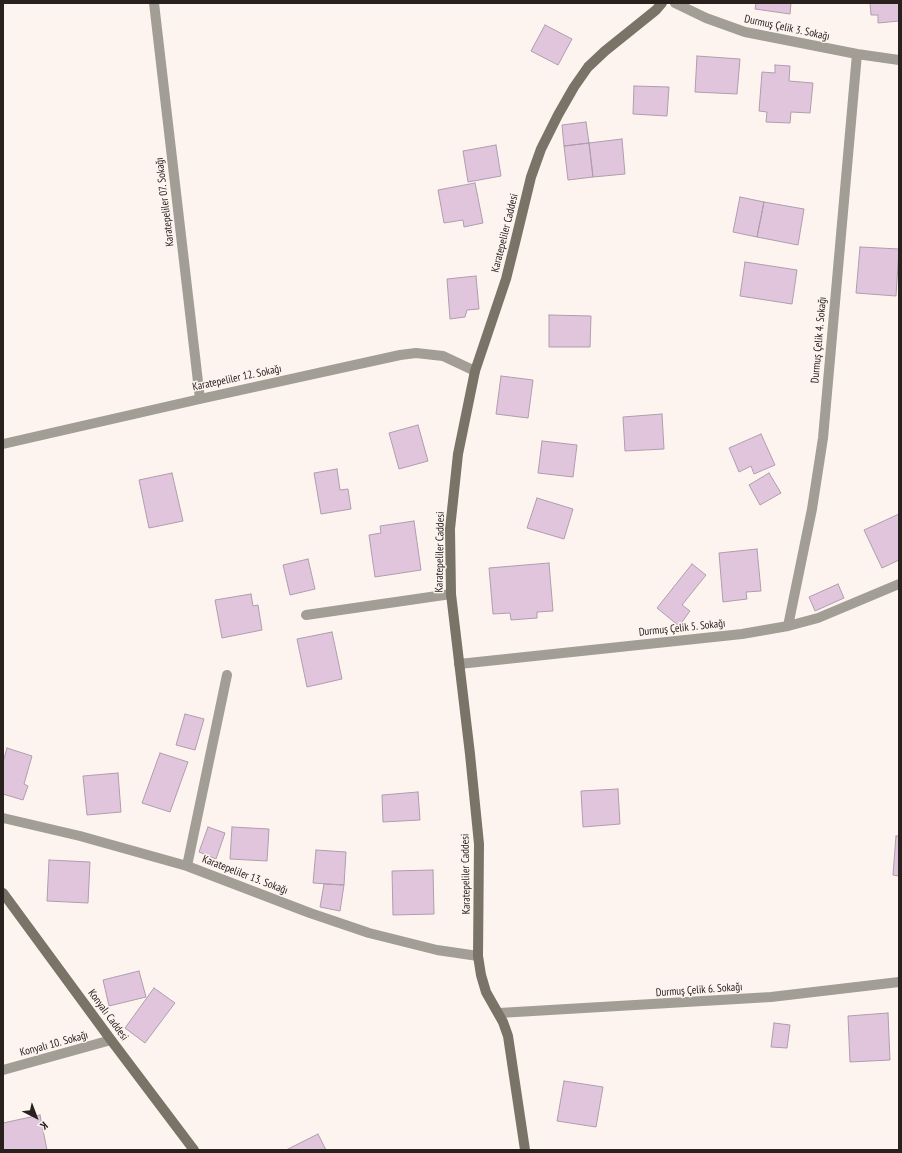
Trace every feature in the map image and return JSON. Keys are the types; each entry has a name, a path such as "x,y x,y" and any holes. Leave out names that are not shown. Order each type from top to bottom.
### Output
{"street":[{"name":"Karatepeliler 07. Sokağı","path":"154,3 200,399"},
{"name":"Karatepeliler Caddesi","path":"525,1150 508,1036 499,1013 486,992 478,956 479,844 451,594 450,529 458,454 475,371 506,279 531,177 541,149 574,87 588,67 610,46 648,18 662,3"},
{"name":"Durmuş Çelik 3. Sokağı","path":"675,3 706,18 745,32 857,54 899,60"},
{"name":"Durmuş Çelik 4. Sokağı","path":"788,626 812,509 822,438 857,54"},
{"name":"Karatepeliler 12. Sokağı","path":"3,444 408,354 430,354 443,356 475,371"},
{"name":"Durmuş Çelik 5. Sokağı","path":"459,664 742,634 788,626 818,618 899,584"},
{"path":"306,614 451,594"},
{"path":"187,866 227,675"},
{"name":"Karatepeliler 13. Sokağı","path":"3,818 80,836 187,866 310,913 369,933 437,950 478,956"},
{"name":"Konyalı Caddesi","path":"3,892 111,1040 194,1150"},
{"name":"Durmuş Çelik 6. Sokağı","path":"499,1013 771,997 899,982"},
{"name":"Konyalı 10. Sokağı","path":"3,1070 111,1040"}],"building":[{"path":"756,3 791,3 790,14 755,9"},
{"path":"870,3 899,3 899,21 878,23 878,15 871,15"},
{"path":"545,25 572,39 558,65 531,51"},
{"path":"697,56 740,59 737,94 695,92"},
{"path":"775,65 790,66 789,81 813,83 810,113 791,112 790,123 766,122 767,112 759,111 762,72 775,73"},
{"path":"634,86 669,87 667,116 633,114"},
{"path":"586,122 589,143 564,146 562,125"},
{"path":"622,139 625,174 593,177 589,143"},
{"path":"589,143 593,177 568,180 564,146"},
{"path":"496,145 501,176 468,182 463,151"},
{"path":"475,183 483,223 464,227 463,220 444,223 438,190"},
{"path":"740,197 764,202 757,237 733,232"},
{"path":"764,202 804,209 798,245 757,237"},
{"path":"860,247 899,249 896,296 856,293"},
{"path":"745,262 797,270 792,304 740,296"},
{"path":"476,276 479,309 467,310 465,317 450,319 447,279"},
{"path":"549,315 591,316 590,347 549,347"},
{"path":"501,376 533,380 528,418 496,414"},
{"path":"662,414 664,449 625,451 623,417"},
{"path":"418,425 428,461 399,469 389,433"},
{"path":"761,434 775,465 754,474 751,466 739,472 729,448"},
{"path":"542,441 577,445 573,477 538,473"},
{"path":"337,469 340,490 348,489 351,509 321,514 314,473"},
{"path":"172,473 183,521 149,528 139,480"},
{"path":"769,473 781,493 760,505 749,485"},
{"path":"537,498 573,509 564,539 527,528"},
{"path":"899,514 899,560 882,568 864,530"},
{"path":"414,521 421,570 375,577 369,535 381,533 380,526"},
{"path":"757,549 761,591 746,592 747,599 723,602 719,553"},
{"path":"308,559 315,589 290,595 283,565"},
{"path":"549,563 553,611 537,612 537,618 511,620 510,613 493,614 489,568"},
{"path":"692,564 706,575 682,605 690,611 679,626 657,608"},
{"path":"838,584 844,598 815,611 809,597"},
{"path":"251,594 253,606 258,605 262,630 222,638 215,600"},
{"path":"332,632 342,679 307,687 297,639"},
{"path":"185,714 204,719 195,750 176,745"},
{"path":"7,748 32,756 24,784 28,786 23,800 3,794 3,762"},
{"path":"160,753 188,762 170,812 142,803"},
{"path":"118,773 121,812 87,815 83,776"},
{"path":"618,789 620,824 583,827 581,791"},
{"path":"418,792 420,820 383,822 382,795"},
{"path":"208,827 225,833 216,859 199,852"},
{"path":"232,827 269,829 267,861 230,859"},
{"path":"896,836 899,836 899,876 893,875"},
{"path":"316,850 346,852 344,885 313,883"},
{"path":"49,860 90,862 88,903 47,901"},
{"path":"433,870 434,914 393,915 392,871"},
{"path":"324,884 344,885 340,911 320,907"},
{"path":"139,971 146,997 109,1006 103,980"},
{"path":"154,988 175,1003 145,1043 125,1028"},
{"path":"888,1013 890,1060 850,1062 848,1016"},
{"path":"774,1023 790,1025 787,1048 771,1047"},
{"path":"564,1081 603,1087 596,1127 557,1121"},
{"path":"40,1115 47,1150 3,1150 3,1123"},
{"path":"318,1134 326,1150 286,1150"}]}
